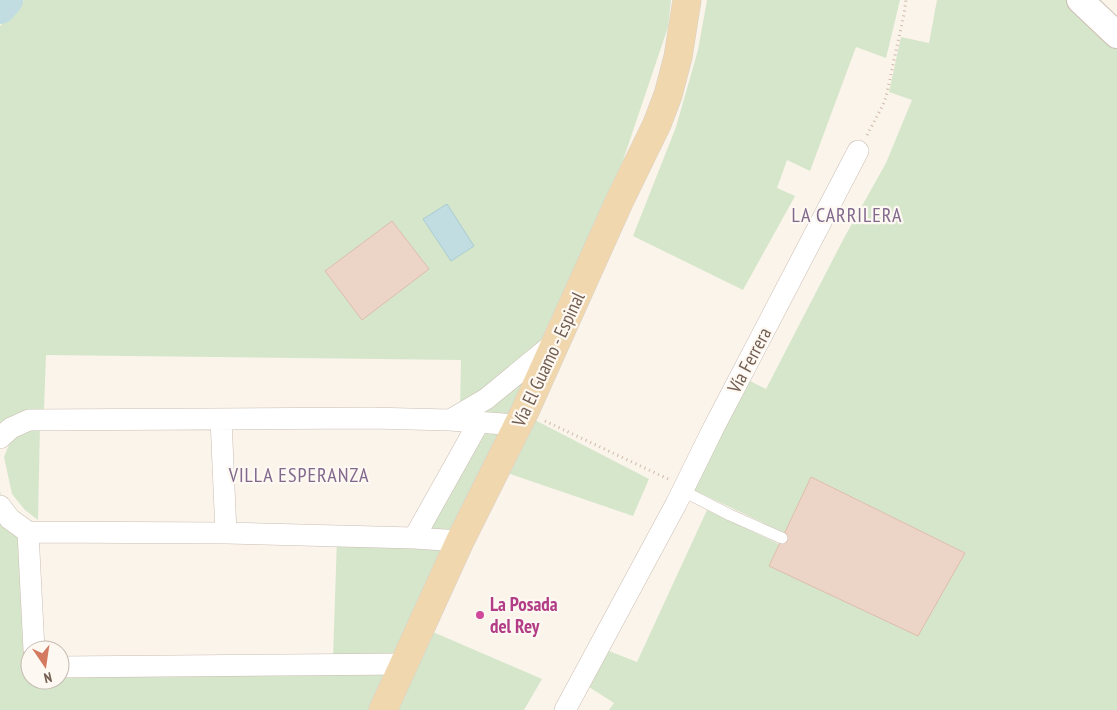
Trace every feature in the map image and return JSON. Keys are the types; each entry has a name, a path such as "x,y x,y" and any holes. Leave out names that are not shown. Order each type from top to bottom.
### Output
{"main road":[{"name":"Vía El Guamo - Espinal","path":"383,710 460,541 521,418 619,202 660,117 678,57 687,0"}],"street":[{"path":"1080,0 1117,35"},
{"name":"Vía Ferrera","path":"565,710 614,621 676,485 713,429 858,151"},
{"path":"450,420 486,399 556,342"},
{"path":"0,438 10,428 28,420 370,418 479,422 521,418"},
{"path":"221,419 226,533"},
{"path":"414,538 479,422"},
{"path":"0,506 10,519 28,532 226,533 460,541"},
{"path":"28,532 33,640"},
{"path":"70,667 404,664"}],"lane":[{"path":"676,485 730,515 782,538"}],"path":[{"path":"858,151 886,97 906,0"},
{"path":"521,418 676,485"}],"green space":[{"path":"24,0 671,0 668,27 610,199 553,335 460,409 461,360 46,355 44,409 0,436 0,26"},
{"path":"707,0 900,0 886,58 856,47 810,171 787,160 777,188 795,196 743,290 633,236 676,127 698,50"},
{"path":"937,0 1068,0 1117,45 1117,710 609,710 614,703 589,687 609,651 637,662 707,510 779,544 769,566 918,636 965,553 811,477 785,533 689,488 742,377 766,389 844,238 886,163 912,100 889,92 901,37 929,43"},
{"path":"543,358 515,416 465,416"},
{"path":"531,418 649,479 633,516 507,473"},
{"path":"40,425 38,520 25,510 12,494 4,457 15,434"},
{"path":"483,430 508,433 455,535 422,532"},
{"path":"0,491 2,499 25,528 27,640 20,640 20,690 70,690 70,673 398,668 379,710 0,710"},
{"path":"337,538 449,546 402,658 333,658"},
{"path":"433,632 542,679 524,710 393,710"}],"water":[{"path":"447,204 474,246 451,261 423,219"}],"building":[{"path":"392,221 429,269 362,320 325,271"},
{"path":"811,477 965,553 918,636 769,566"}],"waterway":[{"path":"0,8 7,0"}],"place":[{"name":"La Posada del Rey","path":"480,615"}],"district":[{"name":"LA CARRILERA","path":"847,215"},
{"name":"VILLA ESPERANZA","path":"299,475"}]}
